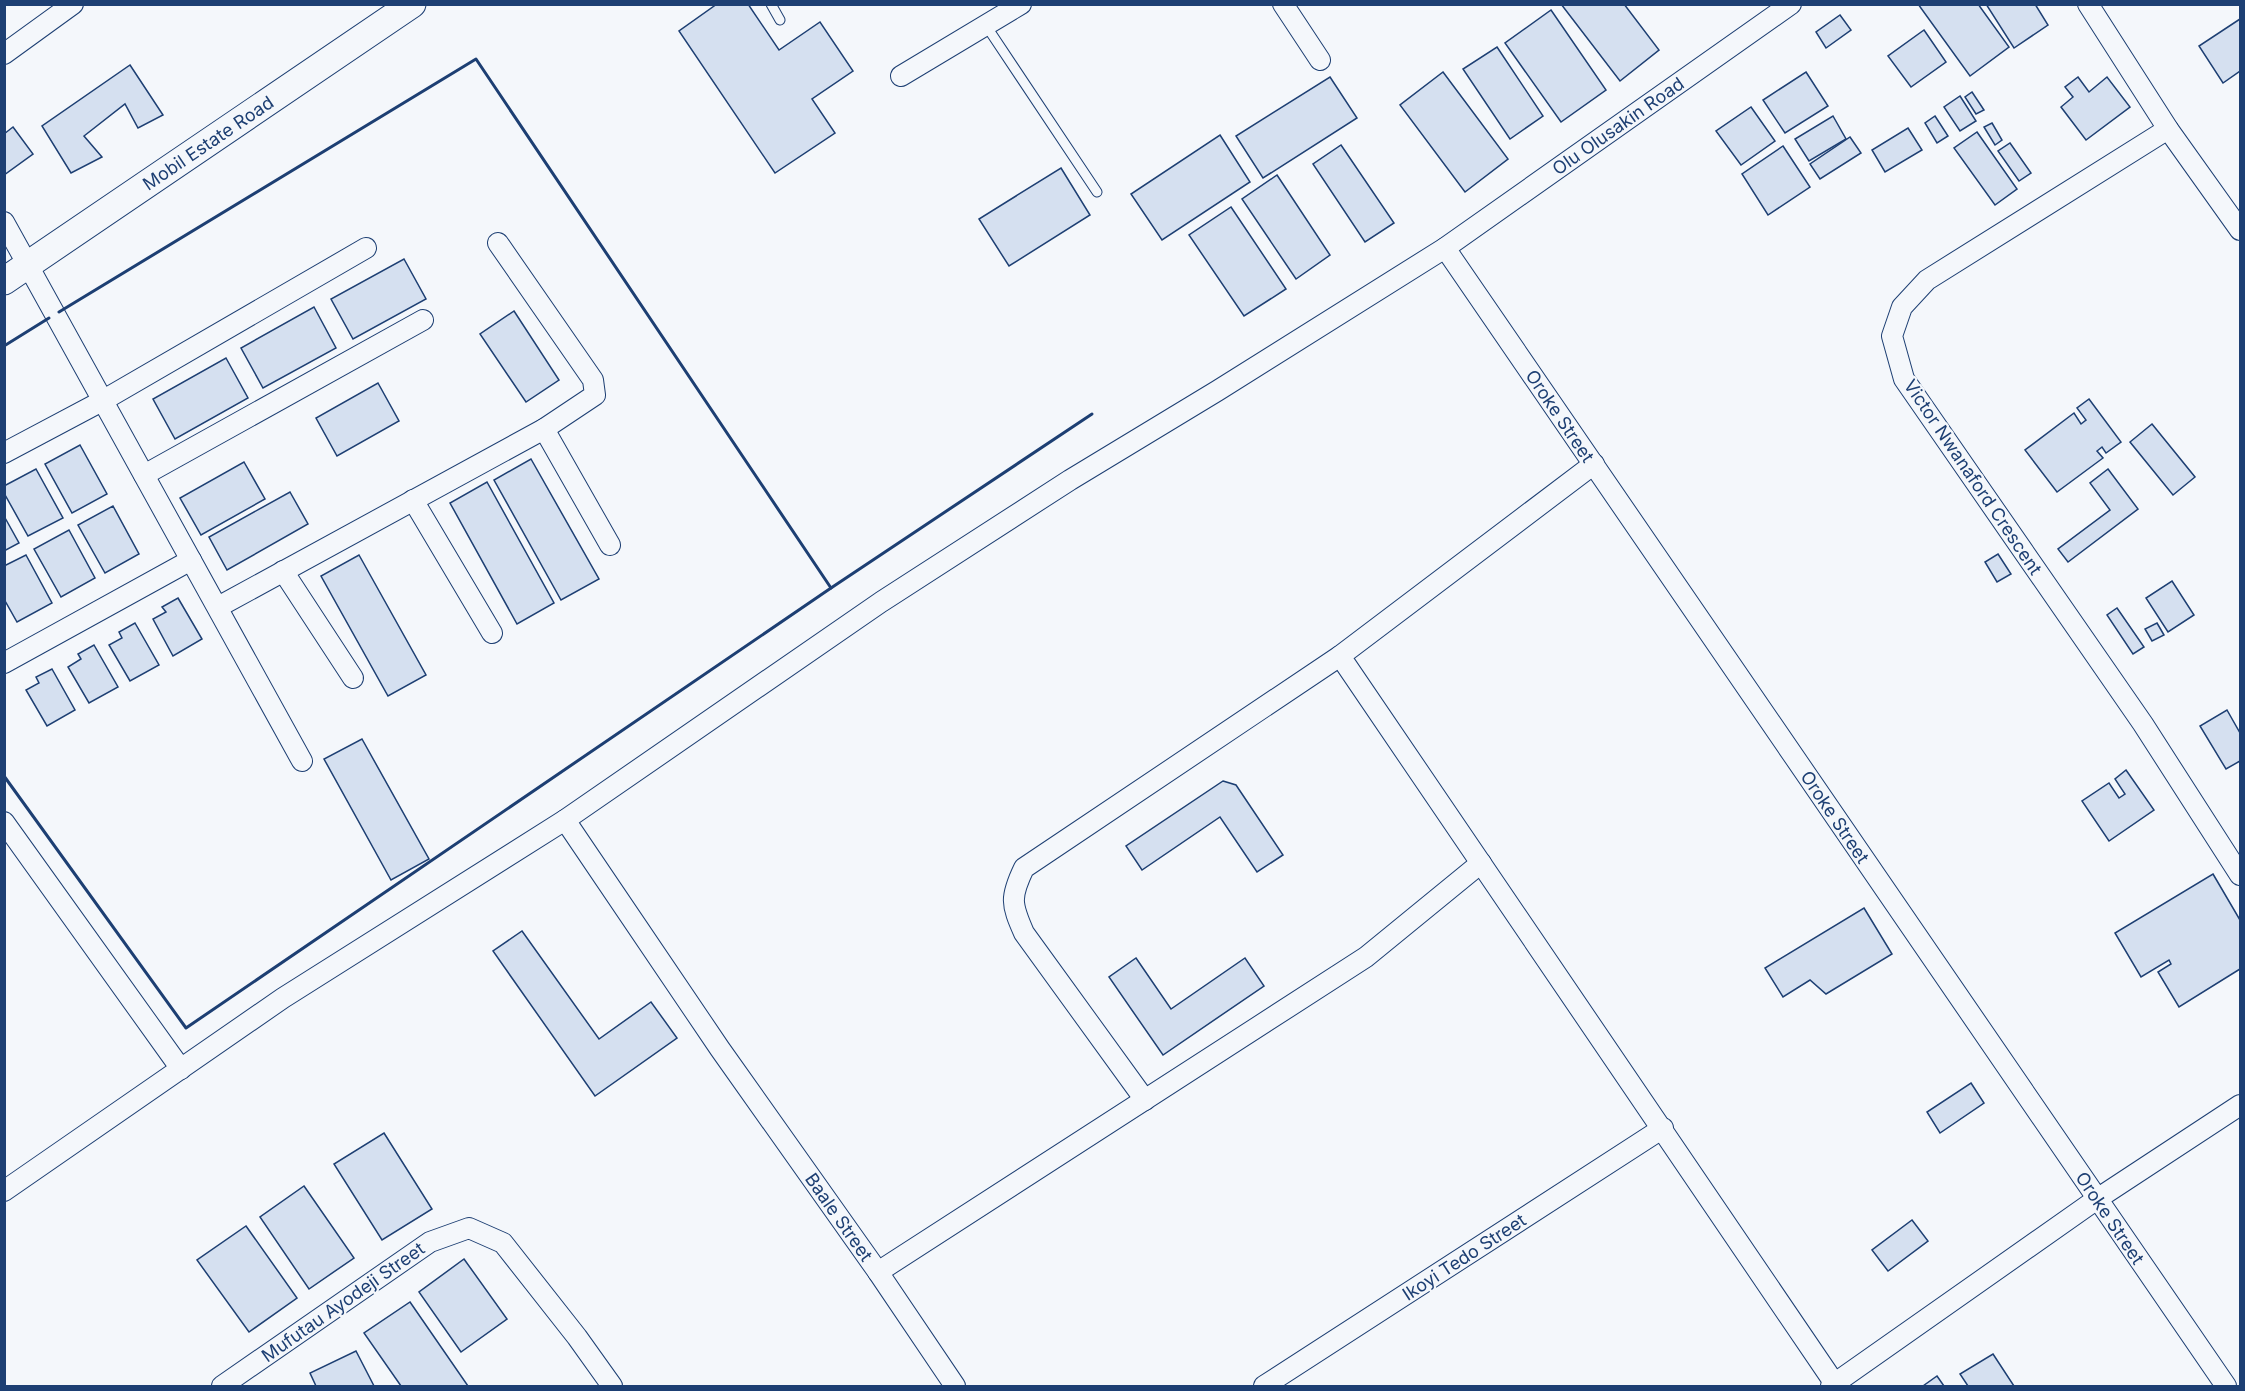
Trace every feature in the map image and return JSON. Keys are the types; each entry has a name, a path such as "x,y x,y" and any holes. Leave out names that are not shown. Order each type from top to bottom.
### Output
{"main road":[{"name":"Mobil Estate Road","path":"4,281 412,4"}],"street":[{"path":"4,54 74,4"},
{"path":"901,76 987,27 1021,4"},
{"path":"1283,4 1320,60"},
{"name":"Olu Olusakin Road","path":"4,1191 293,992 565,820 891,596 1070,480 1445,248 1791,4"},
{"path":"2088,4 2168,129 2241,230"},
{"name":"Victor Nwanaford Crescent","path":"2168,129 1927,280 1902,306 1892,336 1904,379 2143,724 2241,875"},
{"path":"4,222 303,761"},
{"path":"218,607 543,429 595,395 593,380 498,243"},
{"path":"4,453 102,401 366,248"},
{"name":"Oroke Street","path":"1445,248 2226,1386"},
{"path":"144,475 423,320"},
{"path":"543,429 610,545"},
{"path":"1145,1100 1024,933 1015,914 1012,895 1024,868 1340,656 1594,465"},
{"path":"413,500 492,633"},
{"path":"4,663 191,560"},
{"path":"283,571 353,678"},
{"path":"1340,656 1663,1128 1833,1385 2097,1199 2241,1105"},
{"name":"Baale Street","path":"565,820 720,1049 878,1272 955,1386"},
{"path":"4,822 181,1069"},
{"path":"878,1272 1366,957 1481,863"},
{"name":"Ikoyi Tedo Street","path":"1264,1386 1663,1128"},
{"name":"Mufutau Ayodeji Street","path":"222,1386 430,1242 469,1227 504,1243 612,1386"}],"lane":[{"path":"771,4 780,20"},
{"path":"987,27 1097,192"}],"building":[{"path":"717,4 748,4 779,50 820,22 853,71 812,99 835,133 775,173 679,31"},
{"path":"1561,4 1624,4 1659,50 1620,81"},
{"path":"1918,4 1978,4 2009,47 1970,76"},
{"path":"1986,4 2035,4 2048,25 2014,48"},
{"path":"1551,10 1606,90 1561,122 1505,43"},
{"path":"1840,15 1851,30 1826,48 1816,32"},
{"path":"2240,19 2240,71 2223,83 2199,46"},
{"path":"1924,30 1946,62 1911,87 1888,56"},
{"path":"1497,47 1543,116 1510,139 1463,69"},
{"path":"130,65 163,115 138,128 125,104 84,136 102,157 71,173 42,126"},
{"path":"1443,72 1508,159 1465,192 1400,105"},
{"path":"1806,72 1828,106 1785,133 1763,100"},
{"path":"1330,77 1357,118 1263,178 1236,136"},
{"path":"2078,77 2089,92 2107,77 2130,107 2086,140 2061,107 2073,97 2065,87"},
{"path":"1972,92 1984,110 1976,114 1965,97"},
{"path":"1960,96 1976,121 1960,131 1944,107"},
{"path":"1751,107 1775,141 1741,165 1716,131"},
{"path":"1833,116 1846,139 1809,161 1795,139"},
{"path":"1935,116 1948,136 1937,143 1925,123"},
{"path":"1992,123 2002,140 1995,145 1984,127"},
{"path":"13,127 33,154 4,175 4,134"},
{"path":"1908,128 1922,150 1885,172 1872,150"},
{"path":"1977,132 2017,189 1995,205 1954,148"},
{"path":"1220,135 1250,182 1162,240 1131,194"},
{"path":"1850,137 1861,153 1820,179 1810,164"},
{"path":"2010,143 2031,173 2019,181 1998,151"},
{"path":"1341,145 1394,223 1365,242 1313,164"},
{"path":"1783,146 1810,187 1768,215 1742,174"},
{"path":"1061,168 1090,215 1009,266 979,219"},
{"path":"1277,175 1330,255 1296,279 1242,199"},
{"path":"1231,207 1286,289 1244,316 1189,235"},
{"path":"404,259 426,299 353,339 331,299"},
{"path":"314,307 336,348 263,388 241,348"},
{"path":"514,311 559,380 526,402 480,334"},
{"path":"226,358 248,398 175,439 153,399"},
{"path":"378,383 399,421 337,456 316,418"},
{"path":"2089,399 2121,442 2106,453 2102,447 2097,451 2103,458 2057,492 2025,450 2074,413 2081,424 2086,420 2077,408"},
{"path":"2152,424 2195,477 2173,495 2130,442"},
{"path":"80,445 107,494 72,513 45,464"},
{"path":"531,459 599,579 561,600 494,480"},
{"path":"244,462 265,499 201,535 180,498"},
{"path":"36,469 63,518 28,536 4,493 4,486"},
{"path":"2108,469 2138,509 2068,562 2058,549 2110,510 2090,483"},
{"path":"487,482 554,603 517,624 450,503"},
{"path":"290,492 308,524 227,570 209,537"},
{"path":"113,506 139,554 105,573 78,525"},
{"path":"4,516 19,543 4,551"},
{"path":"69,530 95,578 61,597 34,549"},
{"path":"1998,554 2011,574 1997,582 1985,562"},
{"path":"26,555 52,603 17,622 4,599 4,566"},
{"path":"359,555 426,675 388,696 321,576"},
{"path":"2172,581 2194,615 2168,632 2146,598"},
{"path":"178,598 202,639 173,656 153,619 166,612 162,607"},
{"path":"2117,608 2144,647 2133,654 2107,615"},
{"path":"135,623 159,665 130,681 109,645 122,638 119,632"},
{"path":"2157,623 2164,635 2152,641 2145,629"},
{"path":"94,645 118,687 89,703 68,667 81,659 78,654"},
{"path":"52,669 75,710 47,726 26,690 39,683 36,677"},
{"path":"2227,710 2240,733 2240,761 2226,769 2200,726"},
{"path":"362,739 429,859 391,880 324,759"},
{"path":"2126,770 2154,810 2109,841 2082,801 2109,783 2119,798 2125,794 2115,779"},
{"path":"1223,781 1236,785 1283,855 1257,872 1220,817 1142,870 1126,846"},
{"path":"2213,874 2240,920 2240,969 2179,1007 2158,972 2171,964 2169,960 2141,977 2115,933"},
{"path":"1864,908 1892,954 1826,994 1810,980 1783,997 1765,968"},
{"path":"522,931 599,1039 651,1002 677,1038 595,1096 493,951"},
{"path":"1136,958 1171,1009 1245,958 1264,986 1163,1055 1109,977"},
{"path":"1971,1083 1984,1103 1940,1133 1927,1112"},
{"path":"384,1133 432,1209 382,1240 334,1164"},
{"path":"304,1186 354,1258 309,1289 260,1217"},
{"path":"1912,1220 1928,1241 1888,1271 1872,1250"},
{"path":"246,1226 297,1298 249,1332 197,1260"},
{"path":"464,1259 507,1319 461,1352 419,1292"},
{"path":"410,1302 468,1386 401,1386 364,1333"},
{"path":"356,1351 374,1386 316,1386 310,1373"},
{"path":"1993,1354 2014,1386 1968,1386 1960,1374"},
{"path":"1937,1376 1944,1386 1923,1386"}],"wall":[{"path":"59,312 476,59 831,588"},
{"path":"4,346 49,318"},
{"path":"4,776 186,1028 831,588 1092,414"}]}
